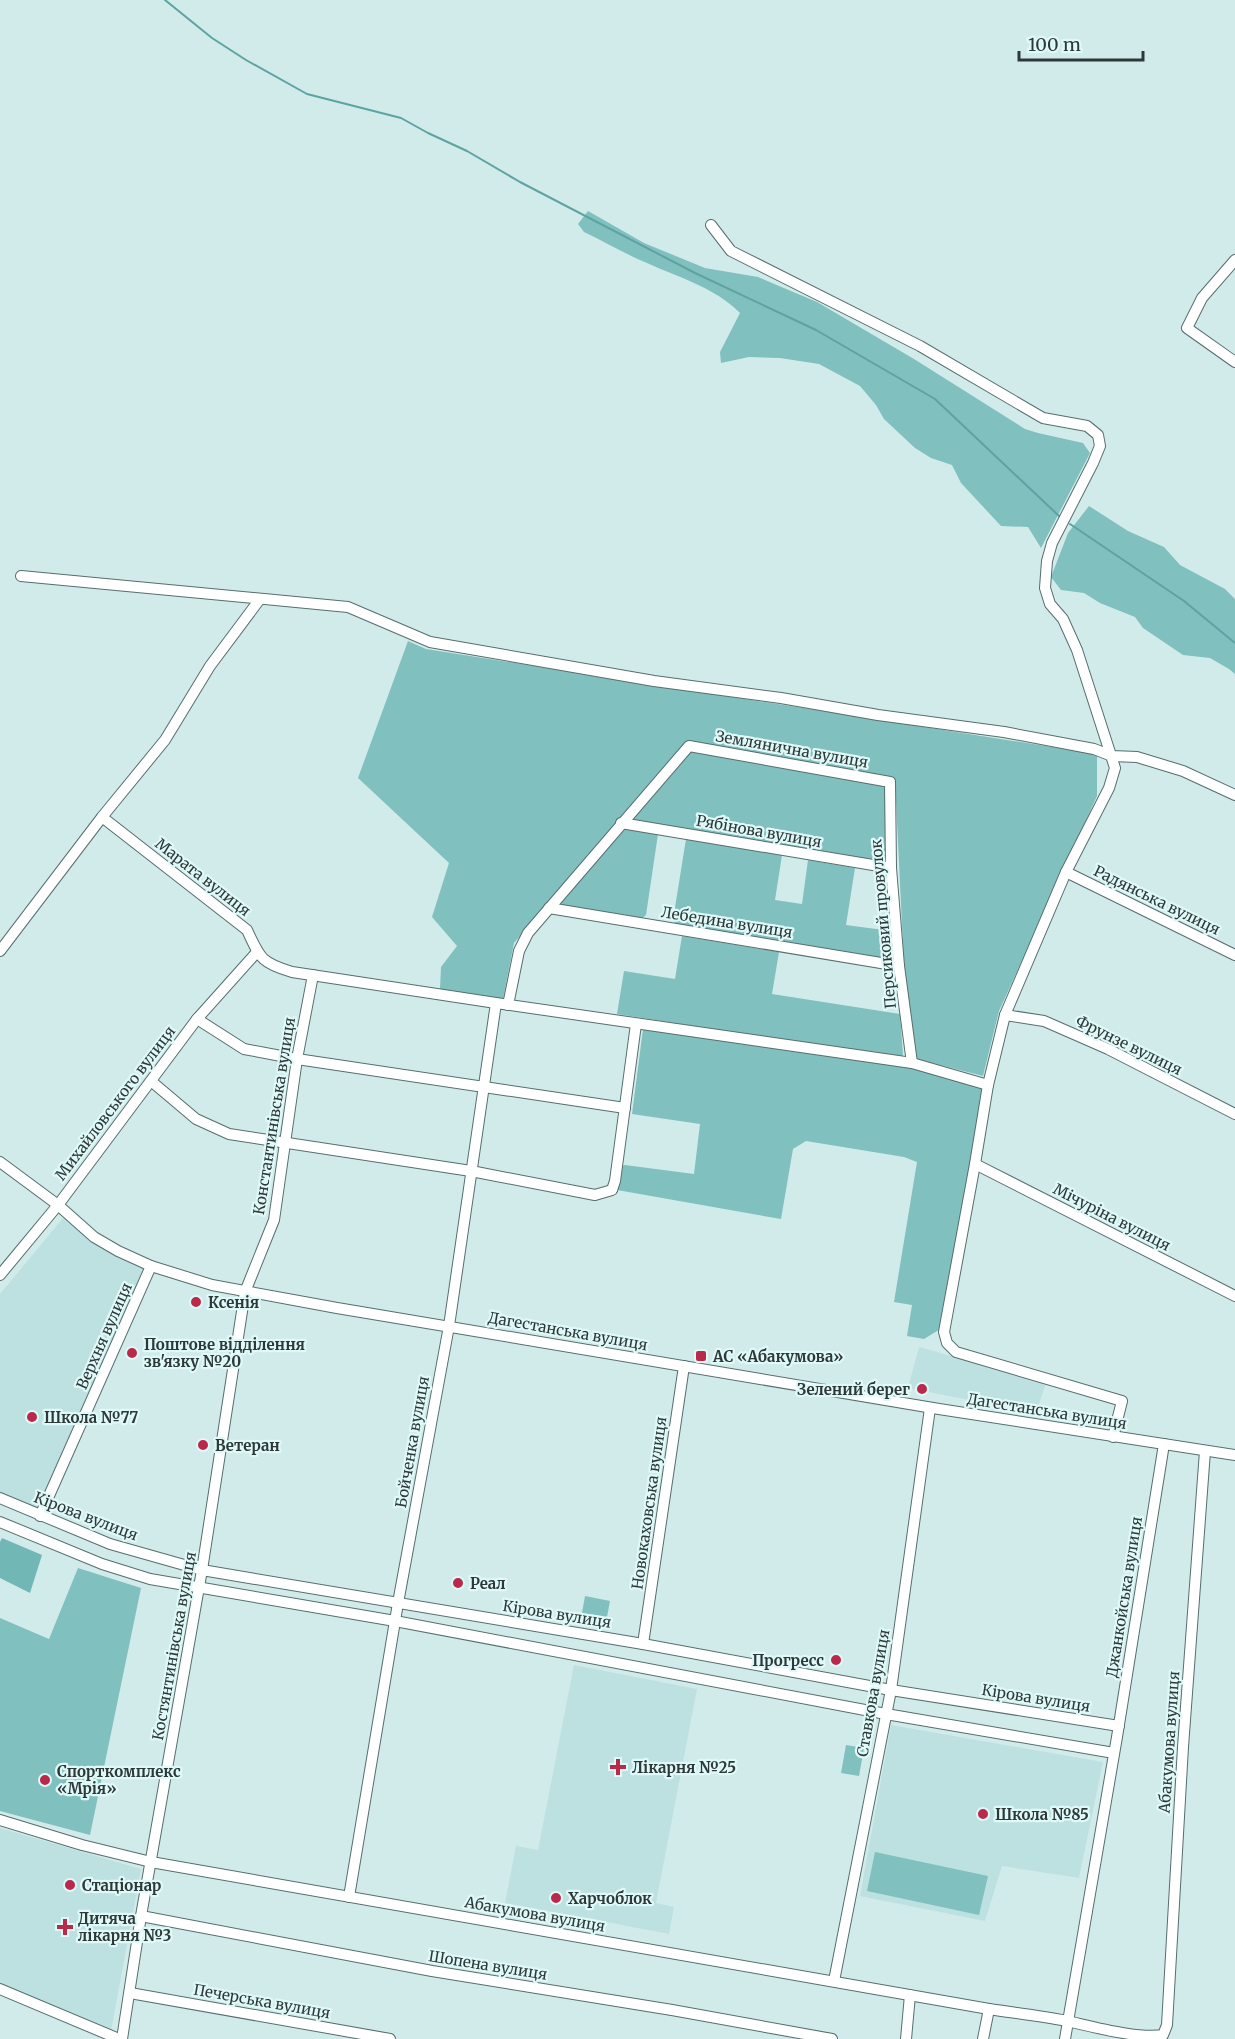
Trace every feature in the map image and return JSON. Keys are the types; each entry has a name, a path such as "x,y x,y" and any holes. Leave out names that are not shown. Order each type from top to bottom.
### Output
{"street":[{"path":"711,225 731,251 920,346 1043,418 1087,426 1098,435 1101,446 1052,543 1044,588 1050,604 1063,619 1077,650 1115,768 1109,788 1066,872 1005,1015 988,1085 944,1332 947,1343 956,1352 1122,1401 1113,1437"},
{"path":"1235,260 1202,298 1187,328 1235,362"},
{"path":"21,576 348,607 430,642 654,681 781,698 1094,748 1112,756 1137,757 1183,771 1235,795"},
{"path":"0,951 102,817 165,740 210,666 260,599"},
{"name":"Землянична вулиця","path":"621,823 689,746 890,782"},
{"name":"Персиковий провулок","path":"890,782 891,868 899,966 912,1063"},
{"name":"Марата вулиця","path":"102,817 247,930 260,957 276,967 313,975 496,1003"},
{"path":"508,1005 519,951 528,933 621,823"},
{"name":"Рябінова вулиця","path":"621,823 891,868"},
{"name":"Радянська вулиця","path":"1066,872 1235,955"},
{"name":"Лебедина вулиця","path":"549,908 899,966"},
{"name":"Михайловського вулиця","path":"0,1275 58,1205 197,1019 257,952"},
{"name":"Константинівська вулиця","path":"245,1292 274,1220 297,1059 313,975"},
{"path":"496,1003 912,1063 988,1085"},
{"name":"Бойченка вулиця","path":"349,1897 398,1603 449,1326 496,1003"},
{"name":"Фрунзе вулиця","path":"1005,1015 1044,1021 1108,1048 1235,1114"},
{"path":"197,1019 244,1049 625,1108"},
{"path":"151,1081 196,1119 229,1134 471,1171 596,1195 612,1190 615,1181 636,1024"},
{"name":"Дагестанська вулиця","path":"0,1162 58,1205 94,1237 118,1251 151,1266 212,1285 930,1408 1235,1455"},
{"name":"Мічуріна вулиця","path":"975,1164 1235,1296"},
{"name":"Верхня вулиця","path":"40,1516 151,1266"},
{"name":"Костянтинівська вулиця","path":"120,2039 199,1588 245,1292"},
{"name":"Новокаховська вулиця","path":"643,1644 684,1366"},
{"name":"Ставкова вулиця","path":"834,1981 891,1690 930,1408"},
{"name":"Джанкойська вулиця","path":"1065,2039 1119,1726 1164,1444"},
{"name":"Абакумова вулиця","path":"0,1820 82,1845 151,1862 988,2009 1068,2021 1109,2033 1155,2039 1163,2035 1167,2025 1204,1450"},
{"name":"Кірова вулиця","path":"0,1498 110,1544 202,1570 643,1644 891,1690 1119,1726"},
{"path":"0,1522 102,1564 150,1579 395,1621 886,1714 1114,1753"},
{"name":"Шопена вулиця","path":"141,1916 432,1971 832,2039"},
{"path":"0,1989 120,2039"},
{"name":"Печерська вулиця","path":"129,1993 390,2039"},
{"path":"906,2039 910,1995"},
{"path":"983,2039 988,2009"}],"shaded area":[{"path":"588,211 644,243 705,268 758,277 817,302 914,359 1025,429 1083,443 1090,453 1041,548 1028,527 1001,526 961,483 952,465 931,458 915,448 884,419 860,386 819,364 780,358 749,357 721,363 720,352 740,313 708,290 631,256 584,232 578,224"},
{"path":"1089,506 1128,531 1164,547 1180,565 1225,589 1235,599 1235,674 1210,658 1183,655 1143,628 1135,617 1100,603 1084,593 1061,590 1051,577 1068,533"},
{"path":"408,641 426,649 1097,754 1097,796 999,1011 983,1076 917,1059 904,966 895,780 689,741 514,943 503,999 440,989 441,967 457,946 432,917 449,863 358,778"},
{"path":"689,750 886,786 888,864 626,821"},
{"path":"620,827 658,834 646,915 641,919 555,905"},
{"path":"686,839 782,855 775,900 802,904 808,860 855,868 846,925 891,931 893,961 676,925 673,920"},
{"path":"682,936 779,952 772,994 900,1014 903,1055 897,1058 617,1014 624,971 675,979"},
{"path":"643,1029 908,1065 984,1087 942,1328 924,1339 907,1336 912,1305 894,1302 917,1162 904,1157 806,1141 793,1149 781,1219 617,1190 621,1166 625,1165 694,1174 700,1124 632,1114"},
{"path":"64,1217 146,1267 38,1510 0,1493 0,1294"},
{"path":"919,1347 1046,1383 1036,1413 908,1388"},
{"path":"2,1538 42,1555 30,1593 0,1578"},
{"path":"78,1568 141,1588 90,1835 0,1811 0,1618 49,1639"},
{"path":"585,1596 610,1601 607,1617 582,1613"},
{"name":"Лікарня №25","path":"574,1665 697,1689 656,1903 674,1907 669,1934 505,1903 516,1846 538,1850"},
{"name":"Школа №85","path":"891,1725 1103,1762 1079,1878 1002,1866 985,1921 860,1896"},
{"path":"846,1745 864,1748 859,1776 841,1773"},
{"name":"Дитяча лікарня №3","path":"0,1828 141,1869 111,2031 0,1985"},
{"path":"875,1852 988,1876 979,1915 867,1891"}],"waterway":[{"path":"165,0 212,38 307,94 401,118 695,273 816,330 935,399 1059,516"},
{"path":"1070,524 1184,601 1235,643"}],"place":[{"name":"Ксенія","path":"196,1302"},
{"name":"Поштове відділення зв'язку №20","path":"132,1353"},
{"name":"АС «Абакумова»","path":"701,1356"},
{"name":"Зелений берег","path":"922,1389"},
{"name":"Школа №77","path":"32,1417"},
{"name":"Ветеран","path":"203,1445"},
{"name":"Реал","path":"458,1583"},
{"name":"Прогресс","path":"836,1660"},
{"name":"Лікарня №25","path":"618,1767"},
{"name":"Спорткомплекс «Мрія»","path":"45,1780"},
{"name":"Школа №85","path":"983,1814"},
{"name":"Стаціонар","path":"70,1885"},
{"name":"Харчоблок","path":"556,1898"},
{"name":"Дитяча лікарня №3","path":"65,1927"}]}
